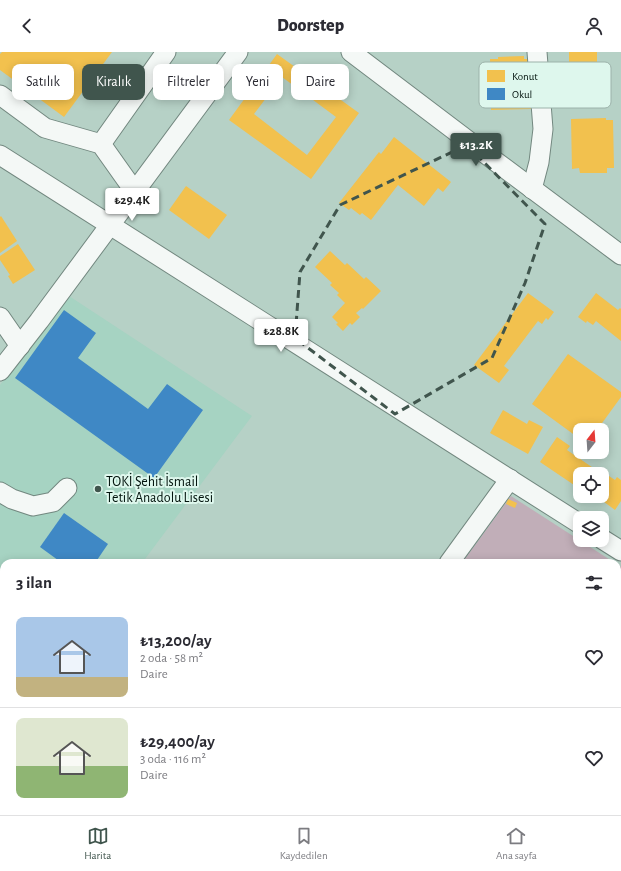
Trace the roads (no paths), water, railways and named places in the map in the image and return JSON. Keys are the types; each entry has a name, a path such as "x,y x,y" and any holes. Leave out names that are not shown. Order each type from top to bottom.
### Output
{"street":[{"path":"101,144 166,52"},
{"path":"0,371 238,52"},
{"path":"352,52 621,255"},
{"path":"537,52 538,62"},
{"path":"0,95 45,128 101,144 135,192"},
{"path":"532,189 539,162 543,130 541,108"},
{"path":"0,155 389,404 573,520"},
{"path":"0,317 20,346"},
{"path":"452,559 510,479"},
{"path":"0,492 12,499 33,506 53,502 67,488"},
{"path":"609,543 621,551"}],"place":[{"name":"TOKİ Şehit İsmail Tetik Anadolu Lisesi","path":"98,489"}]}
